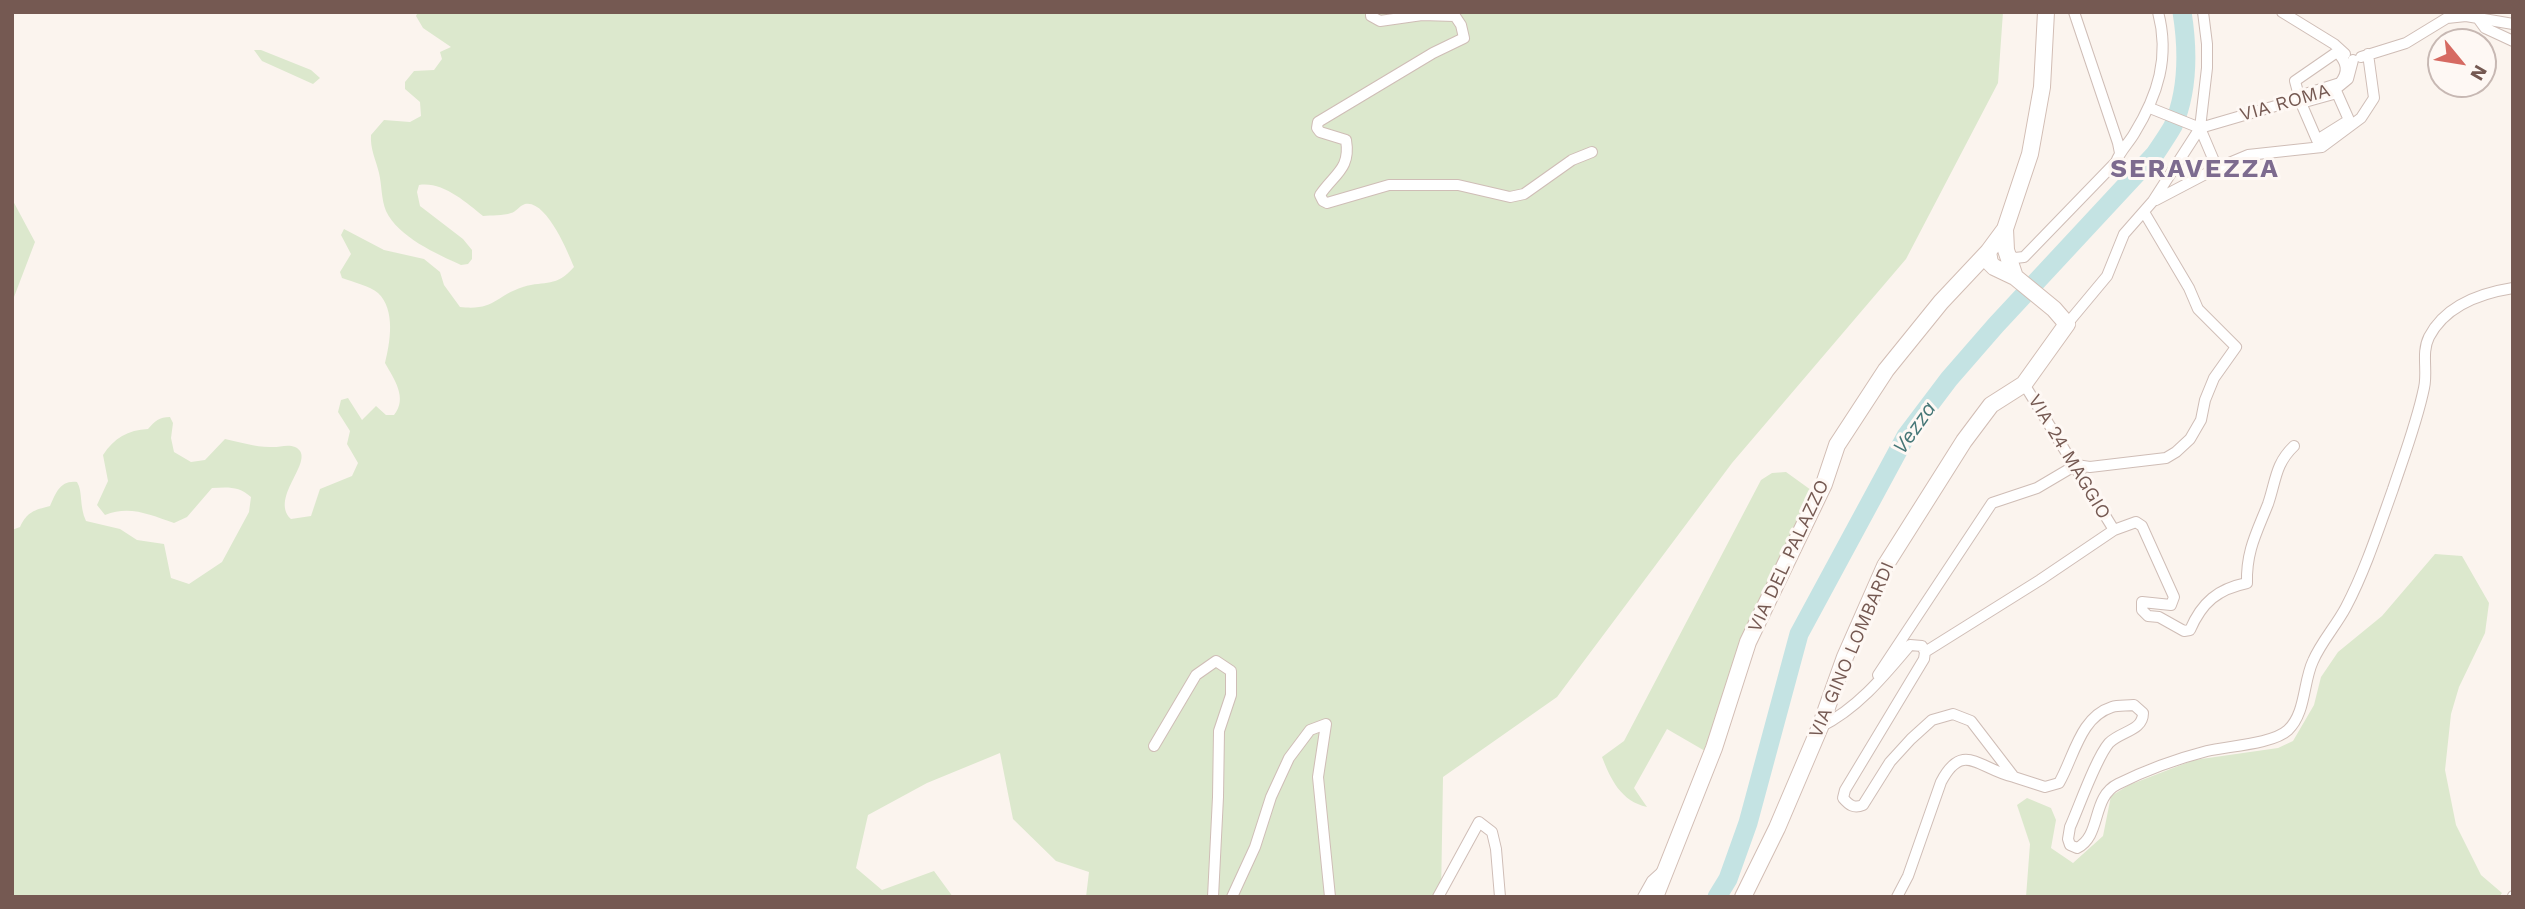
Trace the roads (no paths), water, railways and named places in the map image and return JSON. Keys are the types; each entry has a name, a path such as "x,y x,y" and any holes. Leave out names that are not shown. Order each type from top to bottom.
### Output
{"main road":[{"path":"2015,277 2007,254 2005,229 2030,154 2042,87 2046,12"},
{"name":"VIA DEL PALAZZO","path":"1656,897 1714,748 1748,642 1824,484 1837,445 1886,370 2005,229"},
{"path":"2007,254 1997,249 1988,252 1990,264 2015,277 2061,315 2067,324"},
{"name":"VIA GINO LOMBARDI","path":"1743,897 1777,828 1820,727 1845,657 1885,566 1964,441 1991,405 2024,384 2067,324"}],"street":[{"path":"1371,12 1371,16 1380,21 1422,15 1457,14 1464,38 1433,53 1318,122 1317,128 1320,132 1346,140 1348,153 1342,170 1320,195 1323,201 1328,203 1389,185 1431,184 1458,185 1510,197 1524,194 1572,160 1592,152"},
{"path":"2074,12 2120,153"},
{"path":"2007,254 2015,258 2024,257 2116,162 2153,109 2164,57 2162,26 2158,12"},
{"path":"2067,324 2107,276 2124,233 2153,201 2196,126 2207,56 2203,12"},
{"path":"2282,12 2334,44 2353,60 2406,43 2447,15 2513,24"},
{"path":"2477,18 2485,28 2513,41"},
{"path":"2337,52 2346,64 2343,79 2335,86 2299,96 2295,81 2337,52"},
{"path":"2153,201 2248,155 2322,146 2361,118 2374,98 2368,54"},
{"name":"VIA ROMA","path":"2196,126 2337,88 2348,79 2353,60"},
{"path":"2337,93 2348,120 2317,140 2301,103 2337,93"},
{"path":"2153,109 2196,126 2217,168"},
{"path":"1876,685 1879,671 1992,503 2037,488 2076,465 2090,467 2166,458 2190,439 2201,420 2214,378 2236,347 2198,309 2189,288 2144,212"},
{"path":"1897,897 1908,876 1941,782 1949,768 1957,761 1966,758 2045,787 2059,783 2085,726 2097,714 2112,707 2134,705 2143,713 2143,720 2139,726 2121,733 2108,745 2070,827 2070,845 2077,848 2090,837 2101,799 2114,786 2168,762 2208,751 2264,741 2287,731 2298,716 2314,657 2353,593 2392,490 2424,390 2427,372 2424,356 2428,338 2453,310 2492,291 2513,288"},
{"name":"VIA 24 MAGGIO","path":"2024,384 2114,530"},
{"path":"1925,652 2114,530 2136,522 2142,526 2174,597 2171,605 2142,602 2142,610 2148,616 2159,617 2183,631 2190,630 2213,595 2231,586 2247,583 2253,536 2268,503 2283,457 2294,446"},
{"path":"1820,727 1836,719 1876,685 1910,645 1922,646 1924,659 1843,798 1849,805 1857,808 1863,805 1889,762 1911,739 1932,720 1953,714 1971,721 2014,776"},
{"path":"1154,746 1196,675 1216,661 1231,671 1231,695 1219,731 1213,897"},
{"path":"1233,897 1255,847 1271,797 1289,758 1310,730 1326,724 1318,777 1330,897"},
{"path":"1438,897 1479,822 1492,832 1500,897"},
{"path":"1643,897 1652,881 1668,867"}],"waterway":[{"name":"Vezza","path":"1717,897 1728,879 1748,823 1799,634 1906,436 1949,379 2155,154 2169,133 2178,113 2184,84 2186,55 2182,12"}],"district":[{"name":"SERAVEZZA","path":"2195,169"}]}
